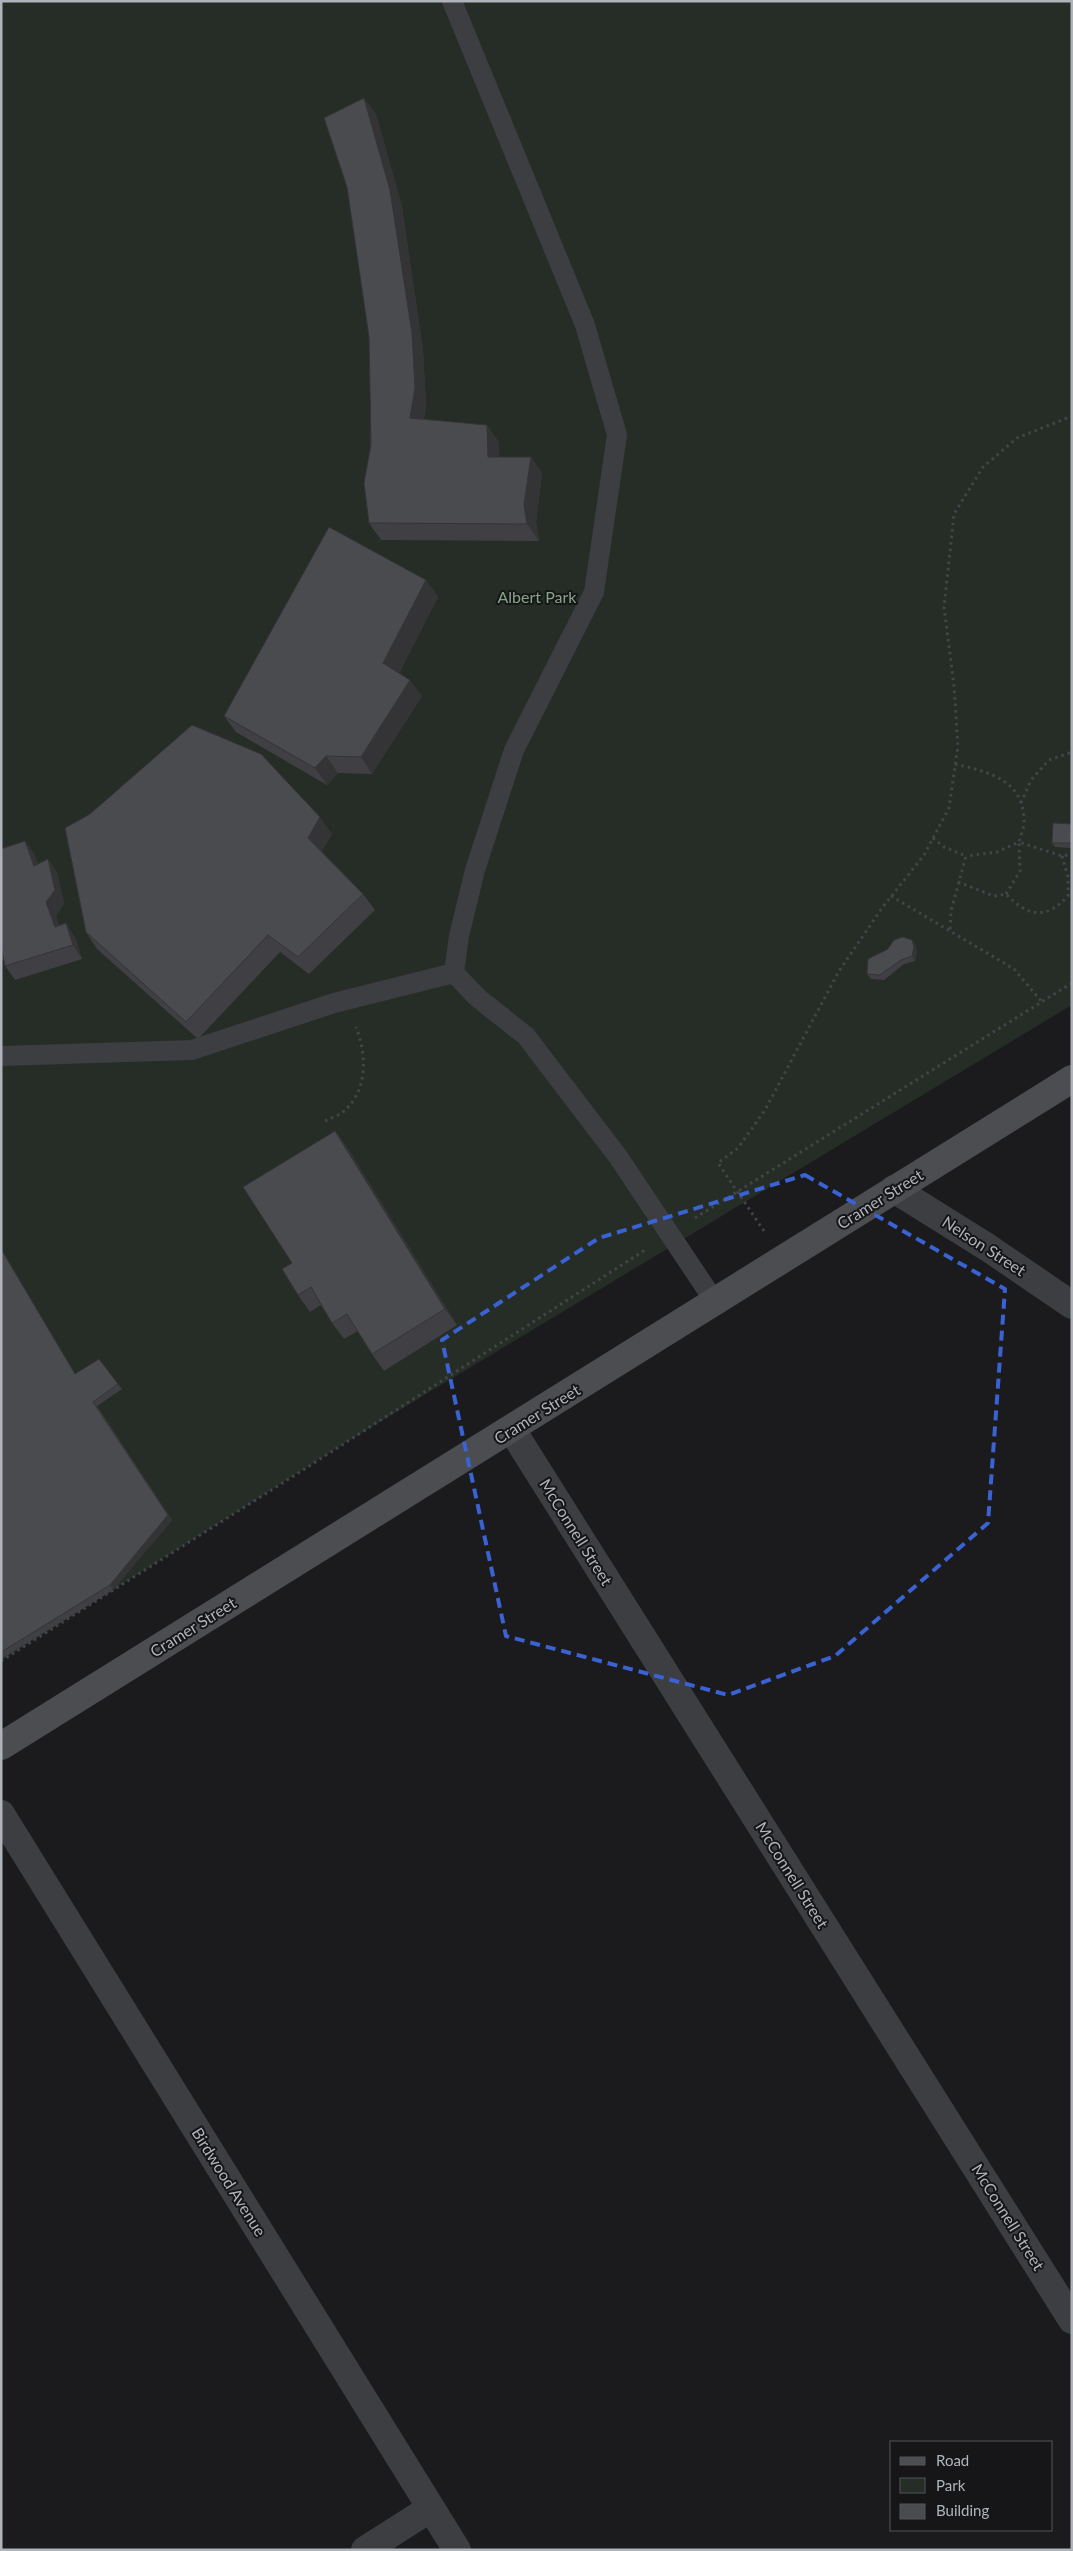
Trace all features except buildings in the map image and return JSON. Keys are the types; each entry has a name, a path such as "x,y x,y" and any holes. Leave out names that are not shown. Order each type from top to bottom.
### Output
{"street":[{"name":"Cramer Street","path":"1,1746 512,1430 1072,1079"},
{"name":"Nelson Street","path":"894,1189 987,1247 1072,1305"},
{"name":"McConnell Street","path":"512,1430 1072,2320"},
{"name":"Birdwood Avenue","path":"1,1814 457,2550"},
{"path":"365,2550 431,2508"}],"lane":[{"path":"452,1 585,325 617,435 594,592 514,750 475,870 459,936 454,973"},
{"path":"1,1056 192,1050 342,1001 454,973"},
{"path":"454,973 478,998 526,1036 619,1158 715,1302"}],"path":[{"path":"784,1260 718,1163 738,1148 765,1110 839,971 891,896 924,855 949,808 958,746 954,686 944,606 954,514 982,466 1017,438 1072,416"},
{"path":"1020,804 1031,780 1049,760 1072,752"},
{"path":"955,764 993,773 1017,792 1025,820 1019,842 1020,871 1006,894 994,896 958,882"},
{"path":"933,838 944,847 966,856 997,852 1019,842 1062,856 1072,854"},
{"path":"950,931 950,910 966,856"},
{"path":"1006,894 1017,906 1036,913 1056,910 1068,896 1068,877 1062,856"},
{"path":"891,896 1014,969 1042,1002"},
{"path":"1,1661 303,1470 737,1191 1072,983"},
{"path":"325,1121 343,1112 356,1096 364,1064 362,1043 342,1001"}],"highlighted area":[{"path":"805,1175 1005,1289 988,1523 835,1656 728,1695 506,1636 442,1340 599,1238"}],"green space":[{"name":"Albert Park","path":"1,1 1072,1 1072,1005 345,1443 1,1661"}]}
